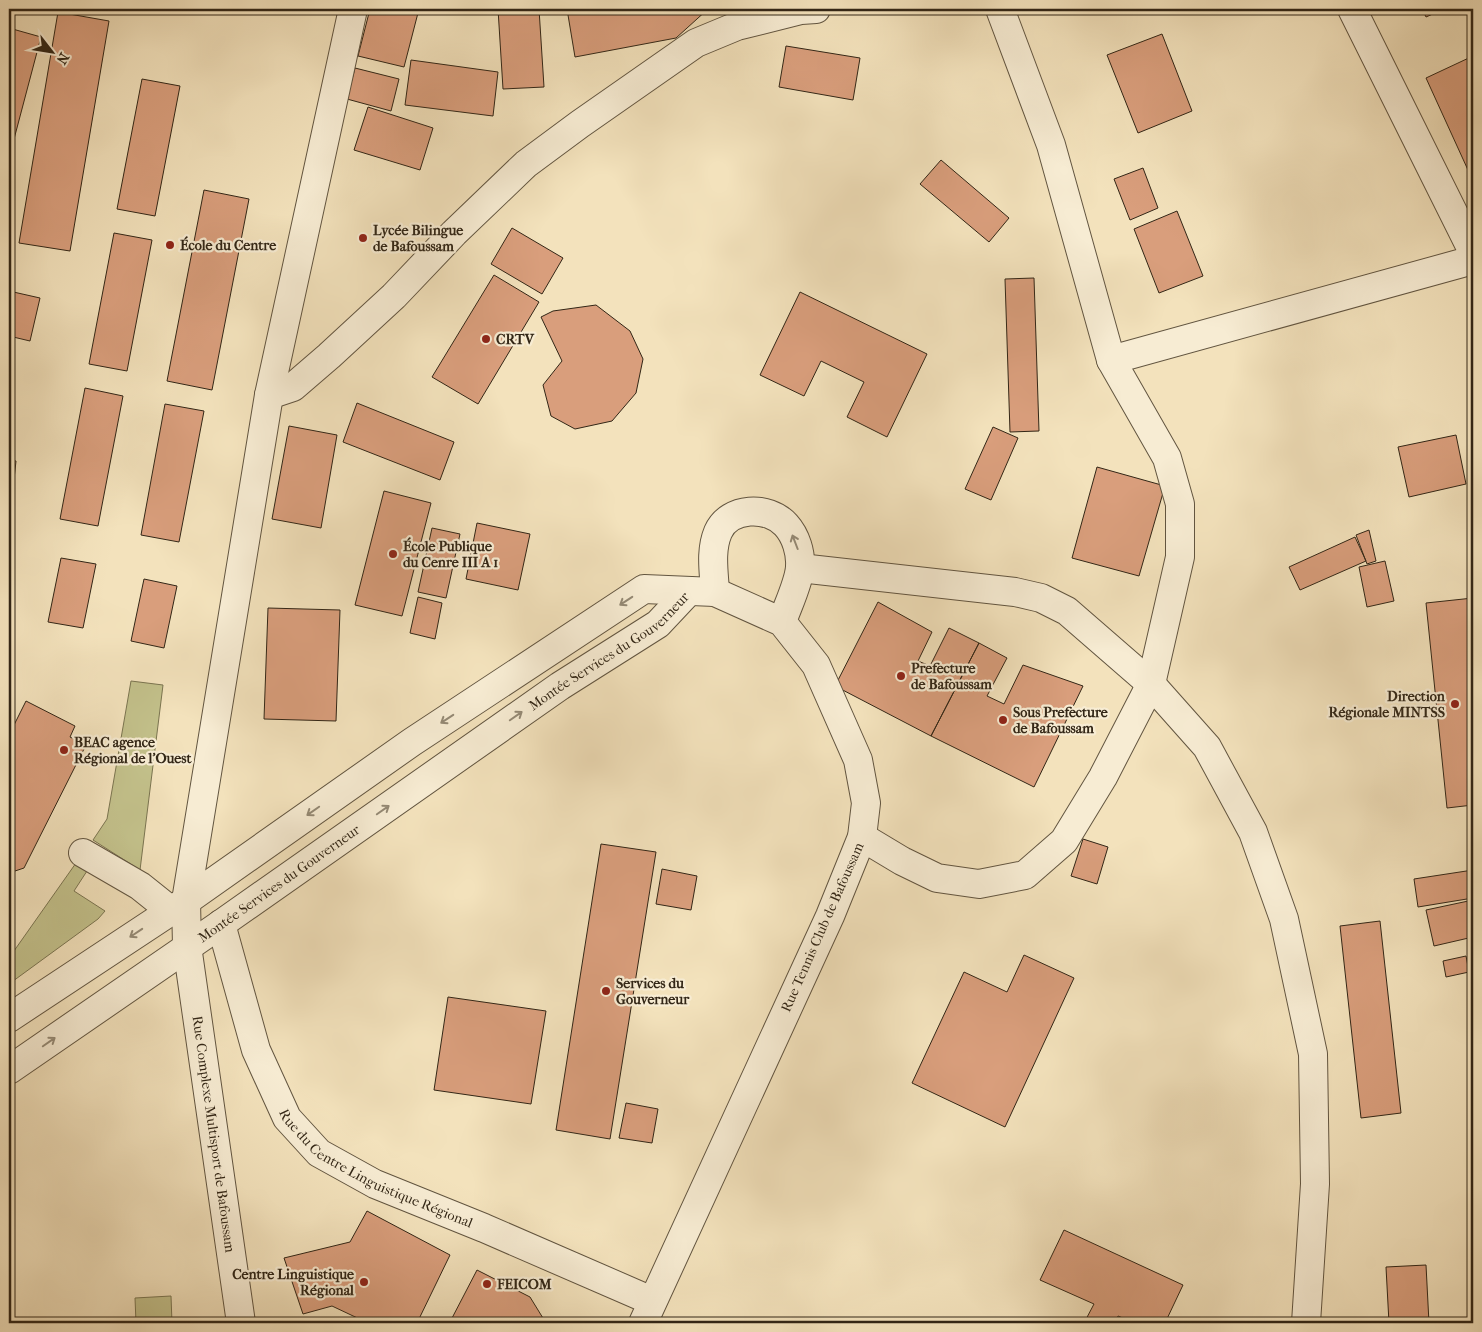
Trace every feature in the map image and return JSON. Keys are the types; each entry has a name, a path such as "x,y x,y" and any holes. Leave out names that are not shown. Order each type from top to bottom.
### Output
{"street":[{"name":"Rue Complexe Multisport de Bafoussam","path":"241,1323 187,946 178,906 269,395 301,256 353,9"},
{"path":"269,395 293,387 329,356 394,296 454,233 526,164 580,124 696,43 737,26 801,10 816,9"},
{"path":"862,837 902,861 937,878 979,884 1025,875 1064,841 1103,777 1151,684 1180,557 1180,504 1167,458 1111,360 1051,145 1000,9"},
{"path":"1352,9 1473,252"},
{"path":"1111,360 1473,260"},
{"path":"702,592 718,532 726,520 736,514 750,511 771,516 786,524 797,542 800,568 782,622"},
{"path":"800,568 1016,592 1041,598 1067,611 1151,684 1207,747 1253,832 1284,919 1313,1054 1315,1184 1306,1323"},
{"name":"Montée Services du Gouverneur","path":"9,1018 178,906 412,742 644,589 702,592"},
{"name":"Montée Services du Gouverneur","path":"9,1070 560,686 658,624 702,592"},
{"name":"Rue Tennis Club de Bafoussam","path":"647,1312 830,916 862,837 866,803 858,760 816,665 782,622 702,592"},
{"path":"83,853 178,906"},
{"name":"Rue du Centre Linguistique Régional","path":"221,924 256,1050 287,1118 319,1153 375,1184 484,1228 647,1312"}],"shaded area":[{"path":"131,681 163,685 140,870 93,840 107,819"},
{"path":"76,863 87,871 74,891 105,911 98,919 9,984 9,958"},
{"path":"171,1296 172,1323 136,1323 135,1298"}],"building":[{"path":"172,9 195,9 194,14"},
{"path":"370,9 419,9 404,67 358,56"},
{"path":"498,9 539,9 544,87 503,89"},
{"path":"567,9 708,9 676,38 575,57"},
{"path":"1422,9 1444,9 1426,17"},
{"path":"58,12 109,21 70,251 19,243"},
{"path":"9,28 41,37 9,158"},
{"path":"1162,34 1192,111 1138,133 1107,55"},
{"path":"786,46 860,58 853,100 779,87"},
{"path":"1473,56 1473,181 1426,78"},
{"path":"411,60 498,72 493,116 405,105"},
{"path":"355,68 399,79 391,111 347,99"},
{"path":"142,79 180,86 155,216 117,209"},
{"path":"368,107 433,128 420,170 354,150"},
{"path":"941,160 1009,218 989,242 920,184"},
{"path":"1143,168 1158,208 1130,220 1114,179"},
{"path":"204,190 249,199 212,390 167,381"},
{"path":"1177,211 1203,276 1159,293 1134,229"},
{"path":"512,228 563,258 542,294 491,264"},
{"path":"114,233 152,240 127,371 89,364"},
{"name":"CRTV","path":"494,275 539,302 478,404 432,377"},
{"path":"1034,278 1039,431 1010,432 1005,279"},
{"path":"9,291 40,298 30,341 9,336"},
{"path":"800,292 927,354 887,437 847,417 864,382 821,361 804,396 760,375"},
{"path":"596,305 630,331 643,359 636,393 612,421 575,429 551,416 543,385 562,361 541,317 553,311"},
{"path":"85,388 123,396 98,526 60,519"},
{"path":"357,403 454,442 440,480 343,442"},
{"path":"165,404 204,411 179,542 141,535"},
{"path":"289,426 337,435 321,528 272,519"},
{"path":"993,427 1018,438 991,500 965,489"},
{"path":"1456,435 1466,484 1409,497 1398,447"},
{"path":"9,460 16,461 9,525"},
{"path":"1097,467 1165,486 1139,576 1072,558"},
{"name":"École Publique du Cenre III A 1","path":"384,491 431,503 402,616 355,605"},
{"path":"477,523 530,534 518,590 466,579"},
{"path":"432,528 460,534 446,598 418,592"},
{"path":"1369,530 1376,561 1367,564 1356,535"},
{"path":"1355,537 1366,561 1300,590 1289,567"},
{"path":"61,558 96,564 83,628 48,622"},
{"path":"1385,561 1394,601 1367,607 1359,567"},
{"path":"144,579 177,586 164,648 131,641"},
{"path":"418,597 442,603 435,639 410,633"},
{"name":"Direction Régionale MINTSS","path":"1473,598 1473,805 1447,808 1426,603"},
{"name":"Prefecture de Bafoussam","path":"878,602 932,632 918,661 930,666 949,628 979,643 931,736 835,686"},
{"path":"268,608 340,610 336,721 264,719"},
{"name":"Sous Prefecture de Bafoussam","path":"979,643 1007,658 987,696 1004,704 1023,665 1083,686 1034,787 931,736"},
{"path":"26,701 75,726 70,737 86,745 24,868 9,873 9,735"},
{"path":"1083,839 1108,847 1097,884 1071,876"},
{"name":"Services du Gouverneur","path":"601,844 656,852 610,1139 556,1130"},
{"path":"662,869 697,876 691,910 656,904"},
{"path":"1473,870 1473,898 1418,907 1414,879"},
{"path":"1473,900 1473,937 1434,946 1426,910"},
{"path":"1380,921 1401,1113 1361,1118 1340,926"},
{"path":"1024,955 1074,978 1005,1127 912,1083 964,972 1007,992"},
{"path":"1466,956 1469,972 1446,977 1443,961"},
{"path":"448,997 546,1011 531,1104 434,1090"},
{"path":"626,1103 658,1109 652,1143 619,1138"},
{"name":"Centre Linguistique Régional","path":"367,1211 450,1255 417,1323 368,1323 332,1306 303,1314 284,1258 350,1242"},
{"path":"1064,1230 1183,1285 1165,1323 1135,1323 1118,1316 1115,1323 1084,1323 1094,1304 1040,1280"},
{"path":"1426,1265 1429,1323 1389,1323 1386,1267"},
{"name":"FEICOM","path":"477,1270 530,1297 546,1323 457,1323 451,1320"}],"place":[{"name":"Lycée Bilingue de Bafoussam","path":"363,238"},
{"name":"École du Centre","path":"170,245"},
{"name":"CRTV","path":"486,339"},
{"name":"École Publique du Cenre III A 1","path":"393,554"},
{"name":"Prefecture de Bafoussam","path":"901,676"},
{"name":"Direction Régionale MINTSS","path":"1455,704"},
{"name":"Sous Prefecture de Bafoussam","path":"1003,720"},
{"name":"BEAC agence Régional de l'Ouest","path":"64,750"},
{"name":"Services du Gouverneur","path":"606,991"},
{"name":"Centre Linguistique Régional","path":"364,1282"},
{"name":"FEICOM","path":"487,1284"}]}
